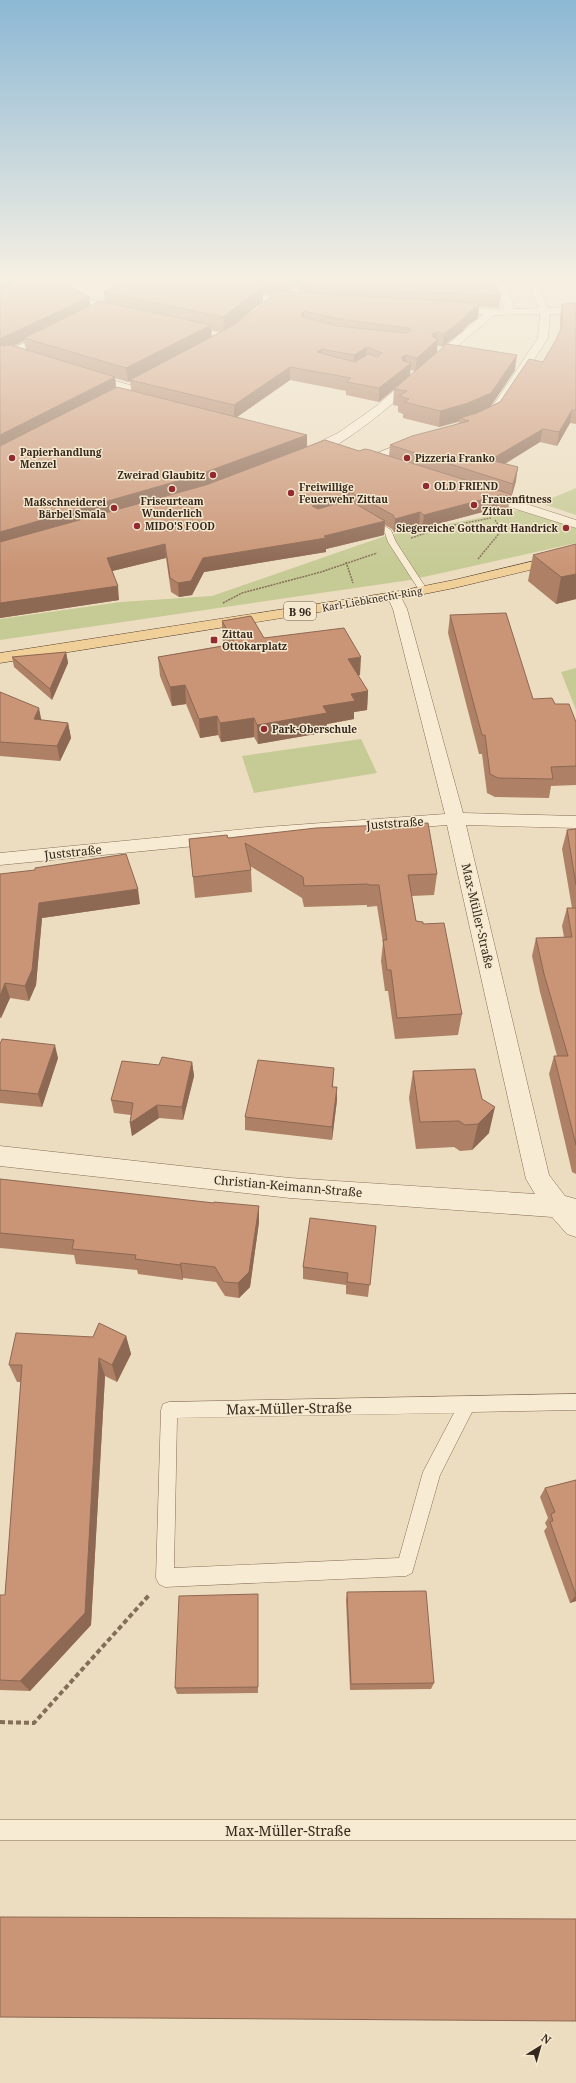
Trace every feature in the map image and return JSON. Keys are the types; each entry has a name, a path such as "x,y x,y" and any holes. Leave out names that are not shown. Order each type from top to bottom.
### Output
{"main road":[{"name":"Karl-Liebknecht-Ring","path":"0,658 394,596 576,555"}],"street":[{"path":"82,374 129,388"},
{"path":"291,460 327,446 395,397 416,374"},
{"path":"465,425 494,412 520,374"},
{"path":"136,399 118,394 141,382"},
{"path":"374,459 430,435"},
{"path":"305,441 340,450"},
{"path":"360,455 389,464"},
{"path":"471,490 576,524"},
{"name":"Max-Müller-Straße","path":"394,596 400,609 455,819 538,1179 567,1206 576,1226"},
{"name":"Juststraße","path":"0,859 267,833 455,819 576,822"},
{"name":"Christian-Keimann-Straße","path":"0,1156 290,1188 567,1206"}],"lane":[{"path":"362,517 388,532 392,542 424,590"},
{"name":"Max-Müller-Straße","path":"165,1578 169,1410 576,1402"},
{"path":"165,1578 406,1567 432,1472 468,1404"},
{"name":"Max-Müller-Straße","path":"0,1830 576,1830"}],"path":[{"path":"221,607 225,600 242,593 321,572 377,553 392,542 414,537 444,527 494,517 502,530 476,561"},
{"path":"0,1722 34,1723 165,1578"}],"green space":[{"path":"576,488 576,515 540,503"},
{"path":"525,509 576,526 576,543 410,580 0,640 0,619 121,602 212,596 385,536"},
{"path":"576,668 576,710 561,672"},
{"path":"361,739 377,773 254,793 242,756"}],"building":[{"path":"0,374 106,374 115,377 0,435"},
{"path":"141,374 279,374 234,405 130,380"},
{"path":"330,374 397,374 379,388 347,382 351,378"},
{"path":"411,374 504,374 491,393 468,403 440,411 404,402 409,399 399,396 407,391 394,389"},
{"path":"519,374 576,374 576,410 572,410 559,432 543,429 490,460 518,467 513,484 390,445 412,436 469,421 460,418 477,413 500,402"},
{"path":"117,387 307,435 195,476 0,532 0,446"},
{"path":"325,440 359,451 365,449 370,450 510,494 510,496 500,495 424,515 420,512 395,519 393,515 350,492 312,506 318,509 349,500 385,521 324,536 326,538 203,558 191,581 178,583 170,578 165,544 107,558 118,586 0,603 0,542 206,485"},
{"path":"576,544 576,574 561,577 533,555"},
{"path":"506,613 533,699 552,698 555,704 569,704 576,722 576,766 551,767 553,779 498,778 490,774 485,735 482,735 450,615"},
{"path":"251,616 264,638 344,628 361,657 348,659 368,691 351,694 355,701 323,706 327,713 257,725 254,718 220,723 217,716 199,719 185,685 170,687 158,657 235,644 222,621"},
{"path":"66,652 50,689 12,657"},
{"path":"0,692 39,708 34,719 68,723 57,746 0,742"},
{"path":"428,823 437,874 408,875 416,921 423,922 423,924 444,923 462,1014 397,1018 391,970 387,970 383,940 387,940 379,885 304,886 303,877 245,843 251,870 193,877 189,839 227,835 228,838 316,828"},
{"path":"576,829 576,885 567,830"},
{"path":"126,854 138,889 39,903 32,970 25,986 5,983 0,996 0,874 35,870 35,868"},
{"path":"567,908 576,908 576,1145 554,1056 568,1056 544,974 536,938 572,937"},
{"path":"2,1039 55,1045 38,1094 0,1090 0,1044"},
{"path":"162,1057 192,1062 182,1107 157,1105 130,1123 133,1103 111,1100 122,1061 159,1065"},
{"path":"258,1060 334,1068 332,1087 337,1087 332,1127 245,1117"},
{"path":"475,1069 482,1099 495,1107 478,1124 465,1125 459,1121 420,1122 413,1071"},
{"path":"0,1179 214,1203 259,1206 249,1272 238,1283 224,1282 215,1267 181,1263 180,1265 135,1259 136,1255 72,1249 74,1240 0,1233"},
{"path":"310,1218 376,1226 370,1285 347,1282 348,1273 303,1267"},
{"path":"99,1323 126,1336 112,1365 99,1358 85,1613 20,1681 0,1680 0,1595 5,1595 22,1365 9,1365 16,1333 93,1337"},
{"path":"576,1480 576,1595 550,1522 553,1521 551,1514 555,1512 545,1488"},
{"path":"426,1591 434,1683 351,1684 347,1592"},
{"path":"258,1594 258,1687 175,1688 179,1596"},
{"path":"0,1917 576,1919 576,2021 0,2017"}],"place":[{"name":"Papierhandlung Menzel","path":"12,458"},
{"name":"Pizzeria Franko","path":"407,458"},
{"name":"Zweirad Glaubitz","path":"213,475"},
{"name":"OLD FRIEND","path":"426,486"},
{"name":"Friseurteam Wunderlich","path":"172,489"},
{"name":"Freiwillige Feuerwehr Zittau","path":"291,493"},
{"name":"Frauenfitness Zittau","path":"474,505"},
{"name":"Maßschneiderei Bärbel Smala","path":"114,508"},
{"name":"MIDO'S FOOD","path":"137,526"},
{"name":"Siegereiche Gotthardt Handrick","path":"566,528"},
{"name":"Zittau Ottokarplatz","path":"214,640"},
{"name":"Park-Oberschule","path":"264,729"}]}
